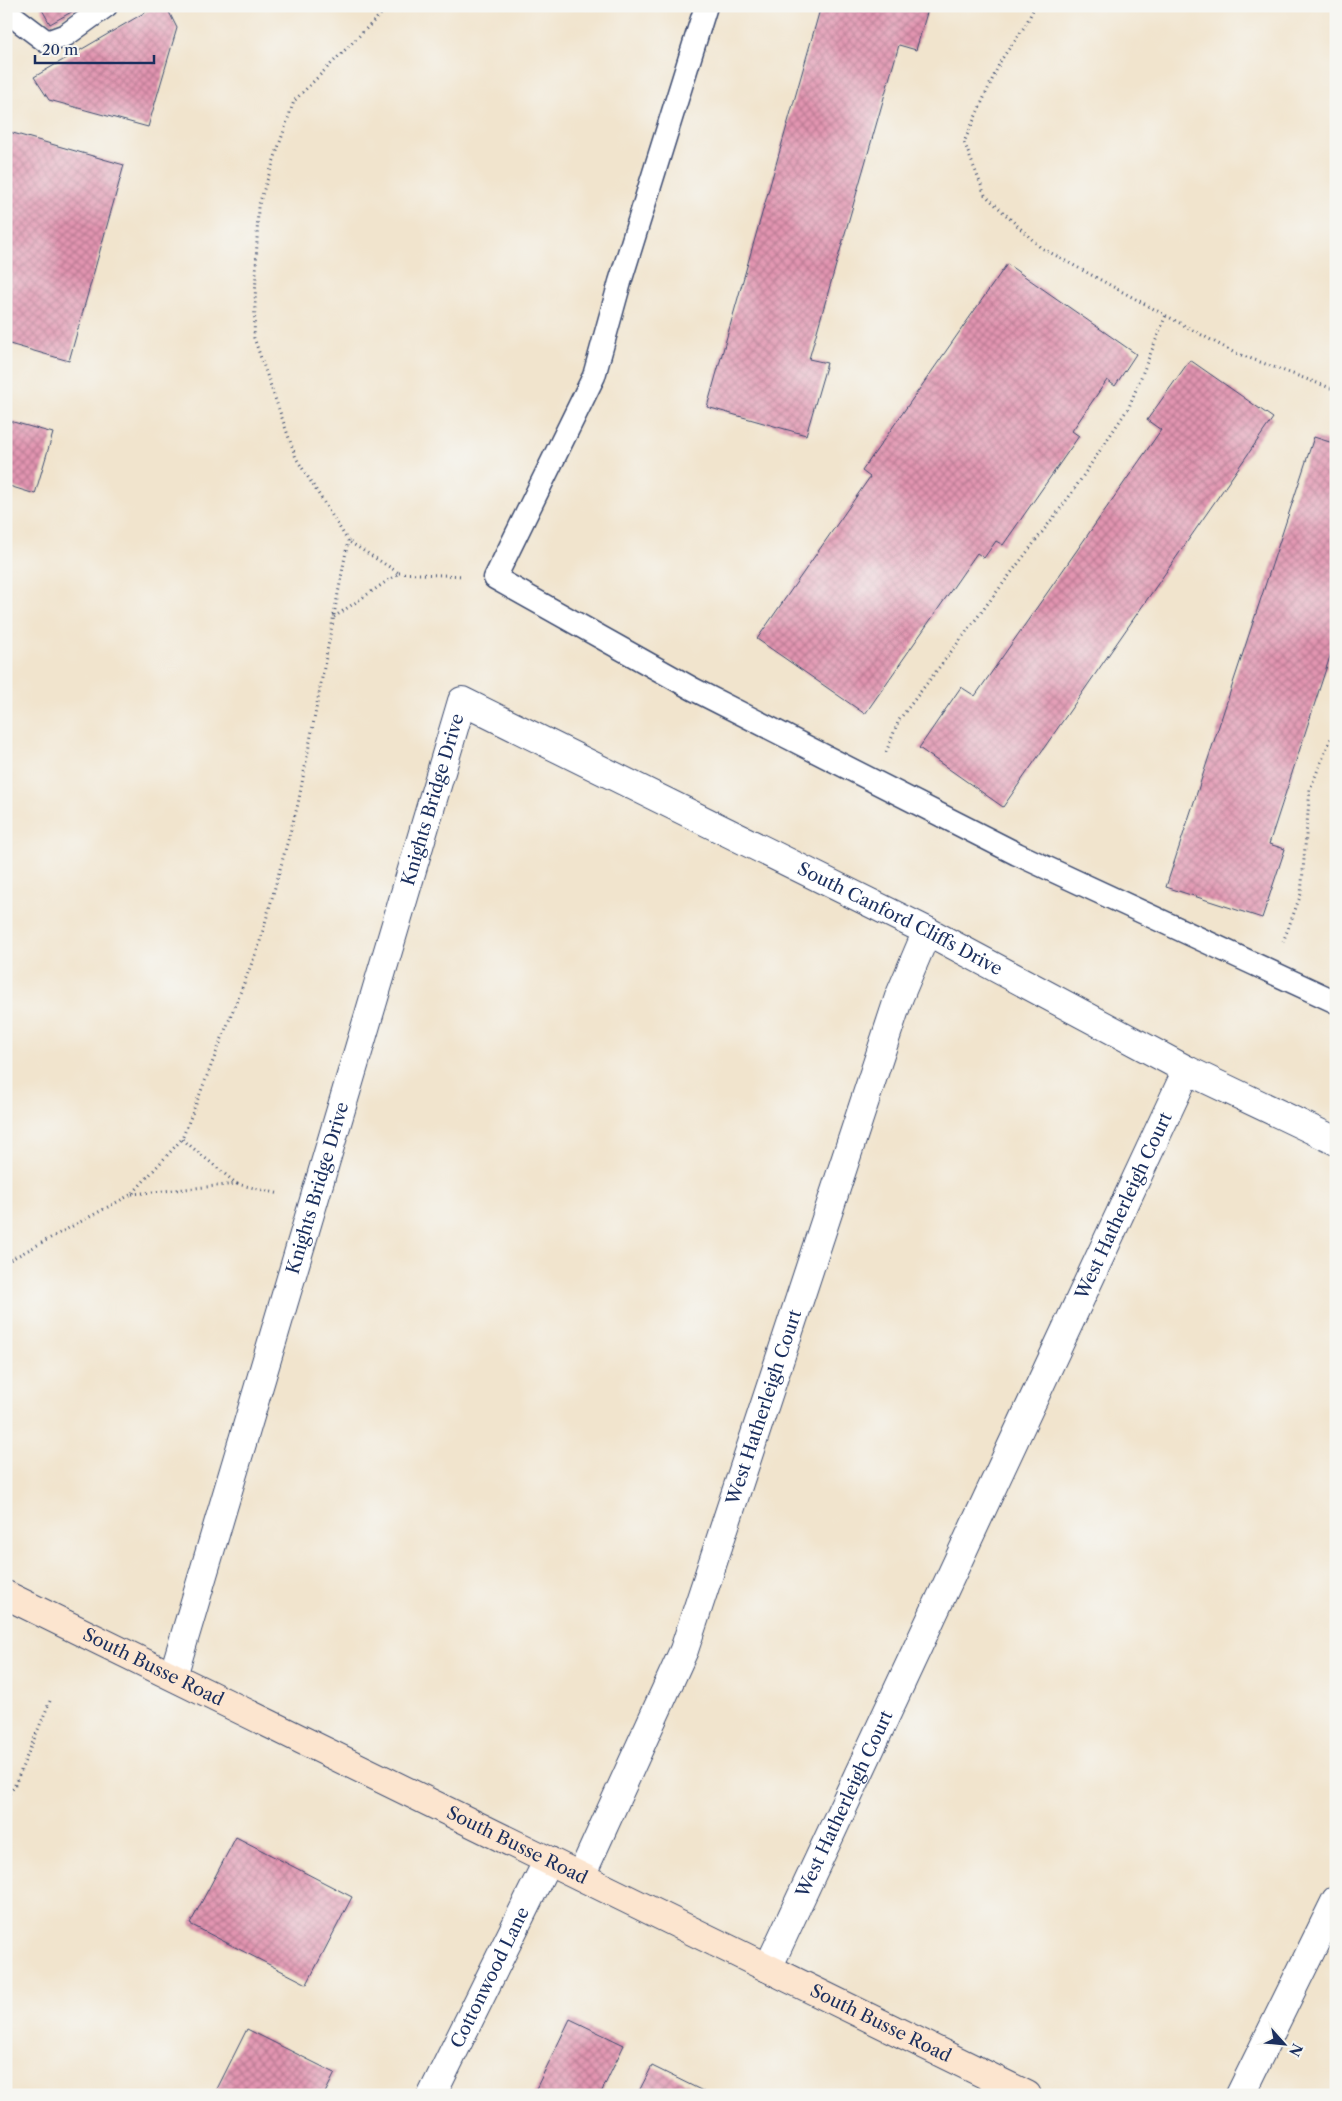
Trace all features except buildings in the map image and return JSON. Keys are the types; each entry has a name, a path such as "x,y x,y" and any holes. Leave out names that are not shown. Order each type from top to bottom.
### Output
{"main road":[{"name":"South Busse Road","path":"6,1595 1027,2095"}],"street":[{"name":"South Canford Cliffs Drive","path":"462,700 927,931 1187,1070 1336,1141"},
{"name":"Knights Bridge Drive","path":"174,1676 462,700"},
{"name":"West Hatherleigh Court","path":"581,1876 684,1650 899,997 927,931"},
{"name":"West Hatherleigh Court","path":"768,1968 1187,1070"},
{"name":"Cottonwood Lane","path":"432,2095 548,1860"},
{"path":"1240,2095 1336,1900"}],"lane":[{"path":"6,11 47,42 66,35 106,6"},
{"path":"706,6 620,282 594,376 495,578 693,689 1017,854 1336,1002"}],"path":[{"path":"389,6 294,101 258,206 254,338 296,458 348,541 398,573 495,578"},
{"path":"1035,6 1025,26 1001,60 964,142 985,195 1040,246 1233,352 1336,390"},
{"path":"870,779 888,747 899,720 1069,497 1129,407 1166,315"},
{"path":"6,1262 132,1194 182,1139 259,945 298,804 348,541"},
{"path":"334,618 398,573"},
{"path":"1271,972 1301,894 1310,790 1336,726"},
{"path":"182,1139 237,1184"},
{"path":"132,1194 237,1184 315,1202"},
{"path":"6,1797 14,1787 50,1701"}]}
